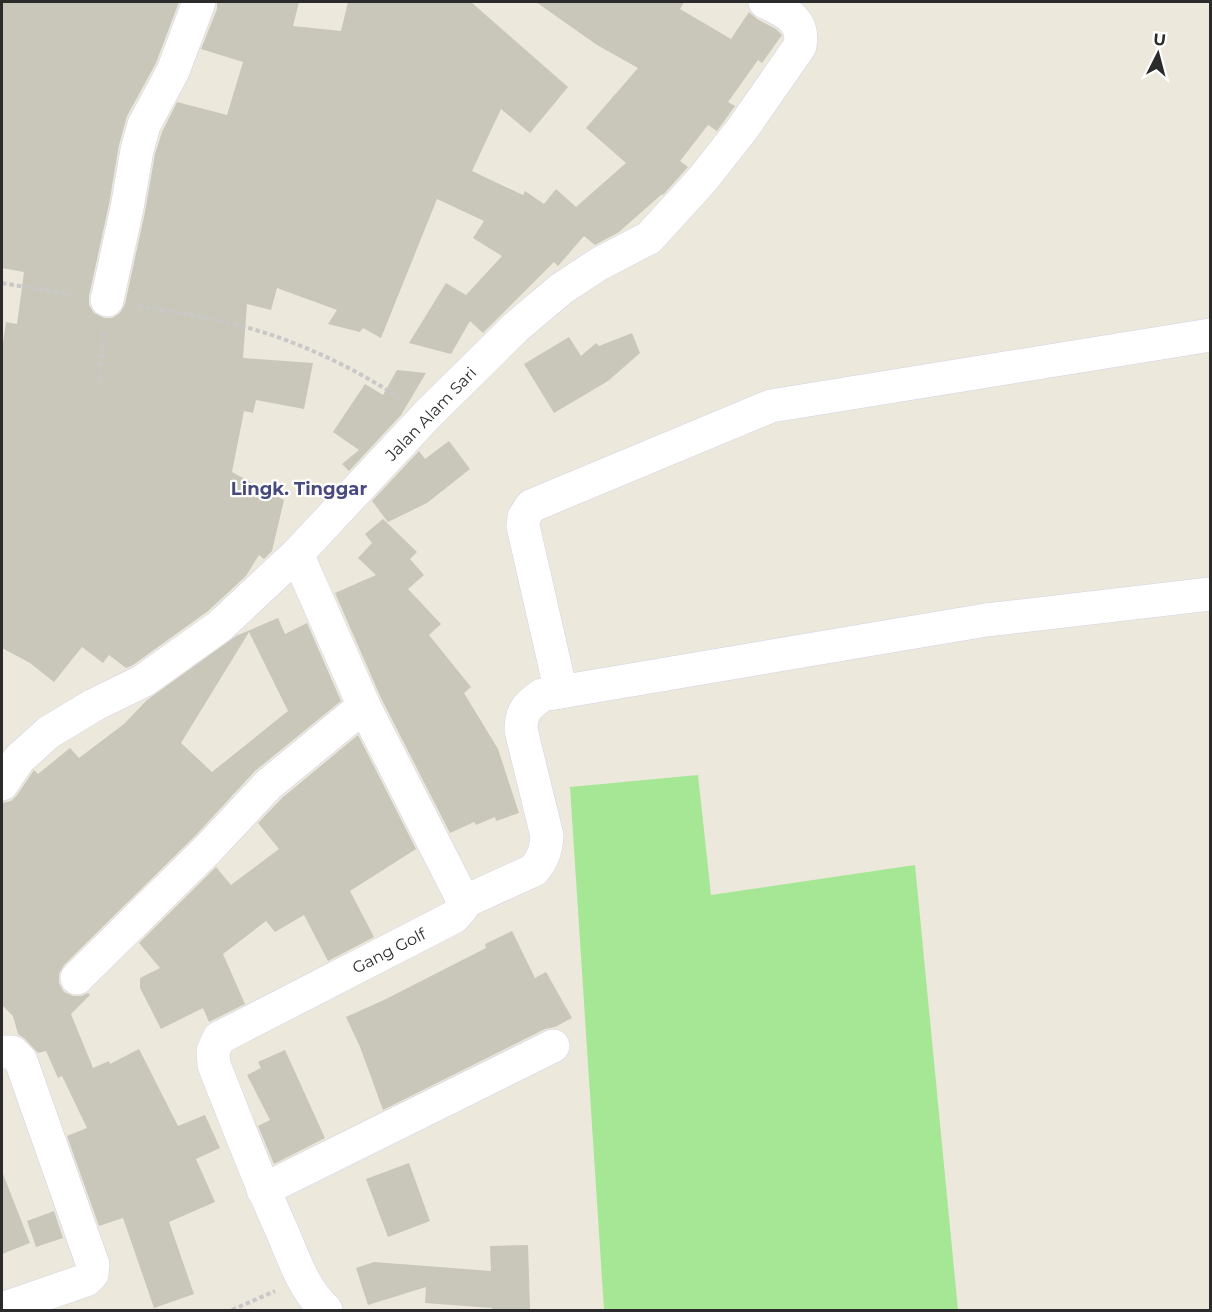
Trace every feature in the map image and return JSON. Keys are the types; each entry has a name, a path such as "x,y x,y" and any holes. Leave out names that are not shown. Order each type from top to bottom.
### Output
{"street":[{"path":"107,300 137,150 144,126 173,71 199,2"},
{"name":"Jalan Alam Sari","path":"2,784 19,759 49,732 94,705 143,681 220,626 297,554 427,415 515,328 561,289 599,264 649,238 702,180 743,128 800,46 802,36 800,27 773,5"},
{"path":"561,692 523,526 524,517 531,506 771,406 1210,335"},
{"path":"297,554 364,706 464,902 534,870 546,850 547,836 521,730 521,718 526,707 542,695 986,620 1210,594"},
{"path":"77,978 208,849 269,783 364,706"},
{"name":"Gang Golf","path":"315,1297 264,1190 214,1065 213,1051 219,1038 454,917 462,909 464,902"},
{"path":"264,1190 553,1046"},
{"path":"2,1052 12,1052 21,1061 93,1265 92,1274 86,1280 2,1309"}],"path":[{"path":"2,283 234,324 301,346 364,375 427,415"},
{"path":"99,381 107,300"},
{"path":"232,1311 315,1297"}],"green space":[{"path":"698,775 711,895 915,865 958,1310 604,1310 570,787"}],"building":[{"path":"2,2 179,2 156,63 127,116 119,145 89,296 89,305 94,313 104,318 112,318 120,313 125,304 155,154 162,132 177,102 227,115 243,62 201,49 217,9 217,2 299,2 293,26 341,31 348,2 471,2 568,87 530,133 501,109 472,171 523,195 525,191 544,204 556,189 576,207 626,163 586,128 638,68 597,45 536,2 684,2 680,9 731,39 749,12 782,35 762,63 758,60 728,102 735,106 717,131 708,125 680,161 688,167 663,195 619,232 595,245 584,236 558,266 554,262 483,333 470,321 451,354 409,343 446,283 466,295 502,256 473,238 484,221 437,199 381,338 363,328 360,332 328,324 337,310 277,288 271,310 247,304 243,358 313,363 304,409 256,400 253,413 244,411 232,472 284,500 272,551 264,559 259,555 246,576 208,611 133,665 126,668 109,655 103,663 82,647 54,682 30,663 2,648 2,350 6,322 17,324 24,272 2,268"},
{"path":"632,333 640,353 608,381 554,413 524,364 569,337 581,356 596,343 599,346"},
{"path":"397,370 426,373 401,415 349,471 342,464 359,450 333,432 365,384 383,395"},
{"path":"449,441 470,469 427,503 388,522 372,501 419,451 425,459"},
{"path":"383,519 417,552 410,559 424,575 408,589 441,624 429,635 471,687 464,693 498,749 519,813 496,821 495,817 476,825 474,822 450,833 381,698 335,593 376,575 358,558 372,543 365,534"},
{"path":"278,618 285,634 307,623 341,701 255,771 195,836 64,965 59,974 59,983 64,992 73,996 88,993 90,995 71,1014 93,1068 109,1061 110,1064 139,1049 178,1126 205,1115 220,1148 196,1159 215,1202 169,1222 194,1294 154,1308 123,1218 99,1226 67,1136 87,1128 62,1076 58,1078 46,1051 38,1053 18,1034 13,1016 2,1005 2,803 11,801 17,795 34,770 38,774 70,748 79,758 124,724 147,700 236,636","holes":["249,632 288,711 212,772 181,743"]},
{"path":"358,735 416,849 350,891 374,937 328,961 304,915 275,932 266,921 223,954 245,1004 209,1022 203,1008 161,1029 140,988 140,978 160,968 139,943 216,867 231,885 279,849 258,823 282,798"},
{"path":"512,931 535,978 546,972 572,1018 555,1027 545,1029 383,1110 360,1047 346,1017 486,948 485,944"},
{"path":"285,1050 325,1138 274,1164 258,1126 270,1120 247,1075 261,1068 258,1062"},
{"path":"409,1163 430,1221 388,1237 366,1179"},
{"path":"2,1174 30,1243 2,1254"},
{"path":"54,1211 63,1238 36,1247 27,1221"},
{"path":"528,1245 530,1309 492,1310 492,1308 425,1303 426,1287 368,1305 356,1268 374,1262 491,1271 490,1246"}],"district":[{"name":"Lingk. Tinggar","path":"299,489"}]}
